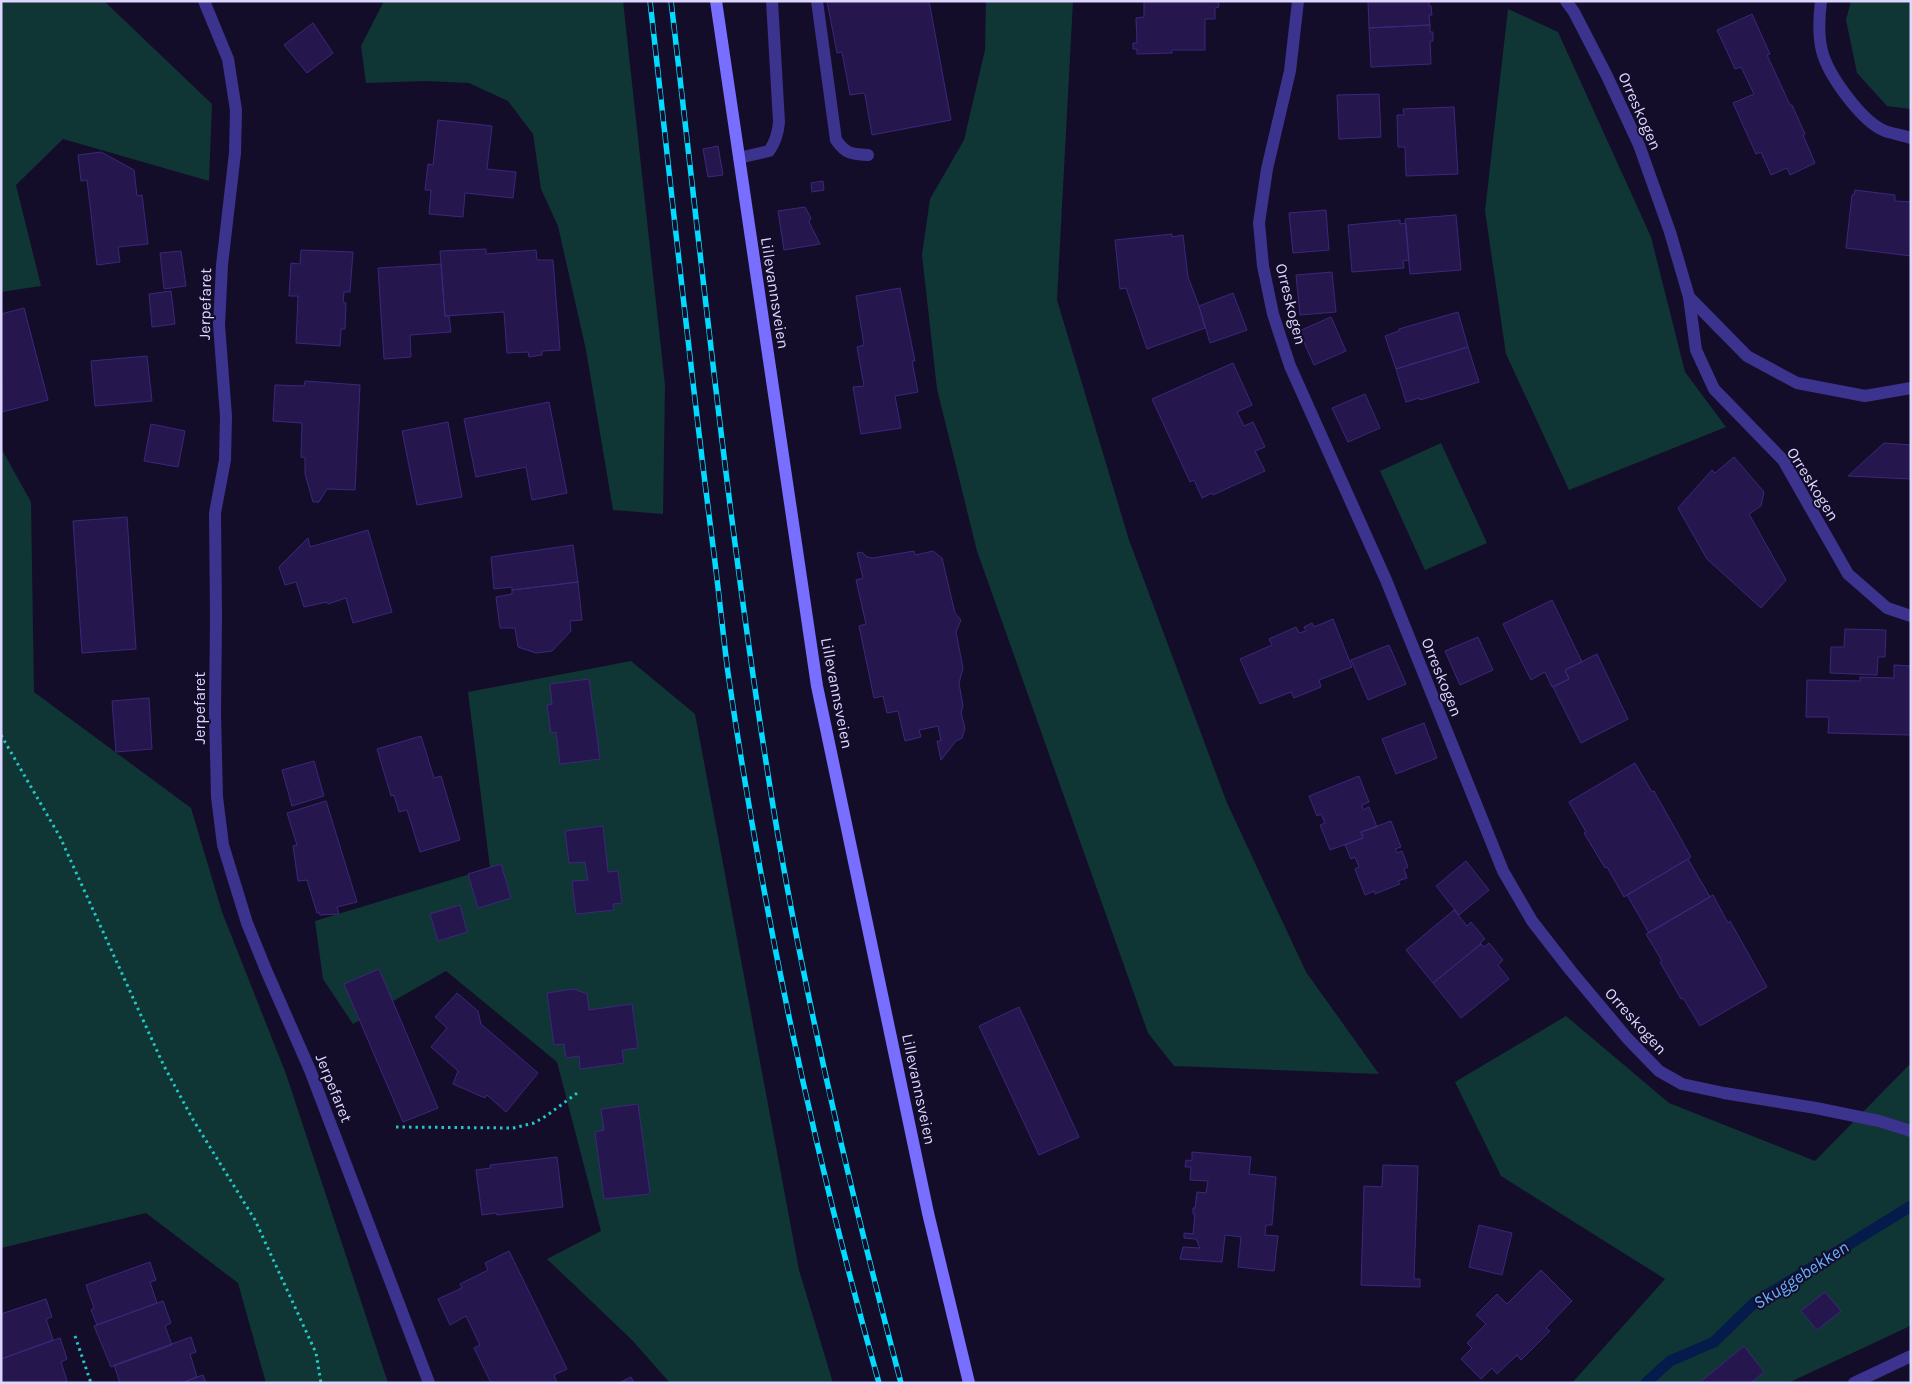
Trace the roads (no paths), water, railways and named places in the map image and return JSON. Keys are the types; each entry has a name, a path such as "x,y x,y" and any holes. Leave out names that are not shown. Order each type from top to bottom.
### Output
{"street":[{"name":"Jerpefaret","path":"204,1 228,59 236,110 235,153 222,265 219,325 226,416 225,460 215,513 215,723 217,797 223,845 247,923 310,1070 429,1383"},
{"name":"Lillevannsveien","path":"716,1 817,686 928,1213 969,1383"},
{"path":"739,158 769,152 777,136 779,122 772,1"},
{"path":"816,1 836,140 844,150 852,154 868,155"},
{"name":"Orreskogen","path":"1298,1 1290,71 1267,169 1259,223 1264,266 1273,314 1290,366 1386,580 1502,871 1532,921 1571,971 1627,1038 1659,1071 1682,1084 1816,1108 1879,1121 1911,1131"},
{"name":"Orreskogen","path":"1566,1 1574,12 1607,76 1639,145 1670,232 1689,297 1696,350 1714,389 1783,460 1848,574 1887,608 1911,616"},
{"path":"1821,1 1819,16 1822,52 1836,82 1854,106 1883,130 1911,138"},
{"name":"Orreskogen","path":"1689,297 1747,356 1797,383 1865,396 1911,388"},
{"path":"1854,1383 1911,1356"}],"waterway":[{"name":"Skuggebekken","path":"1646,1383 1670,1361 1714,1342 1754,1303 1911,1206"}],"railway":[{"path":"650,1 728,673 742,763 774,941 811,1119 832,1207 879,1383"},
{"path":"671,1 731,509 758,711 774,812 815,1028 847,1170 901,1383"}]}
